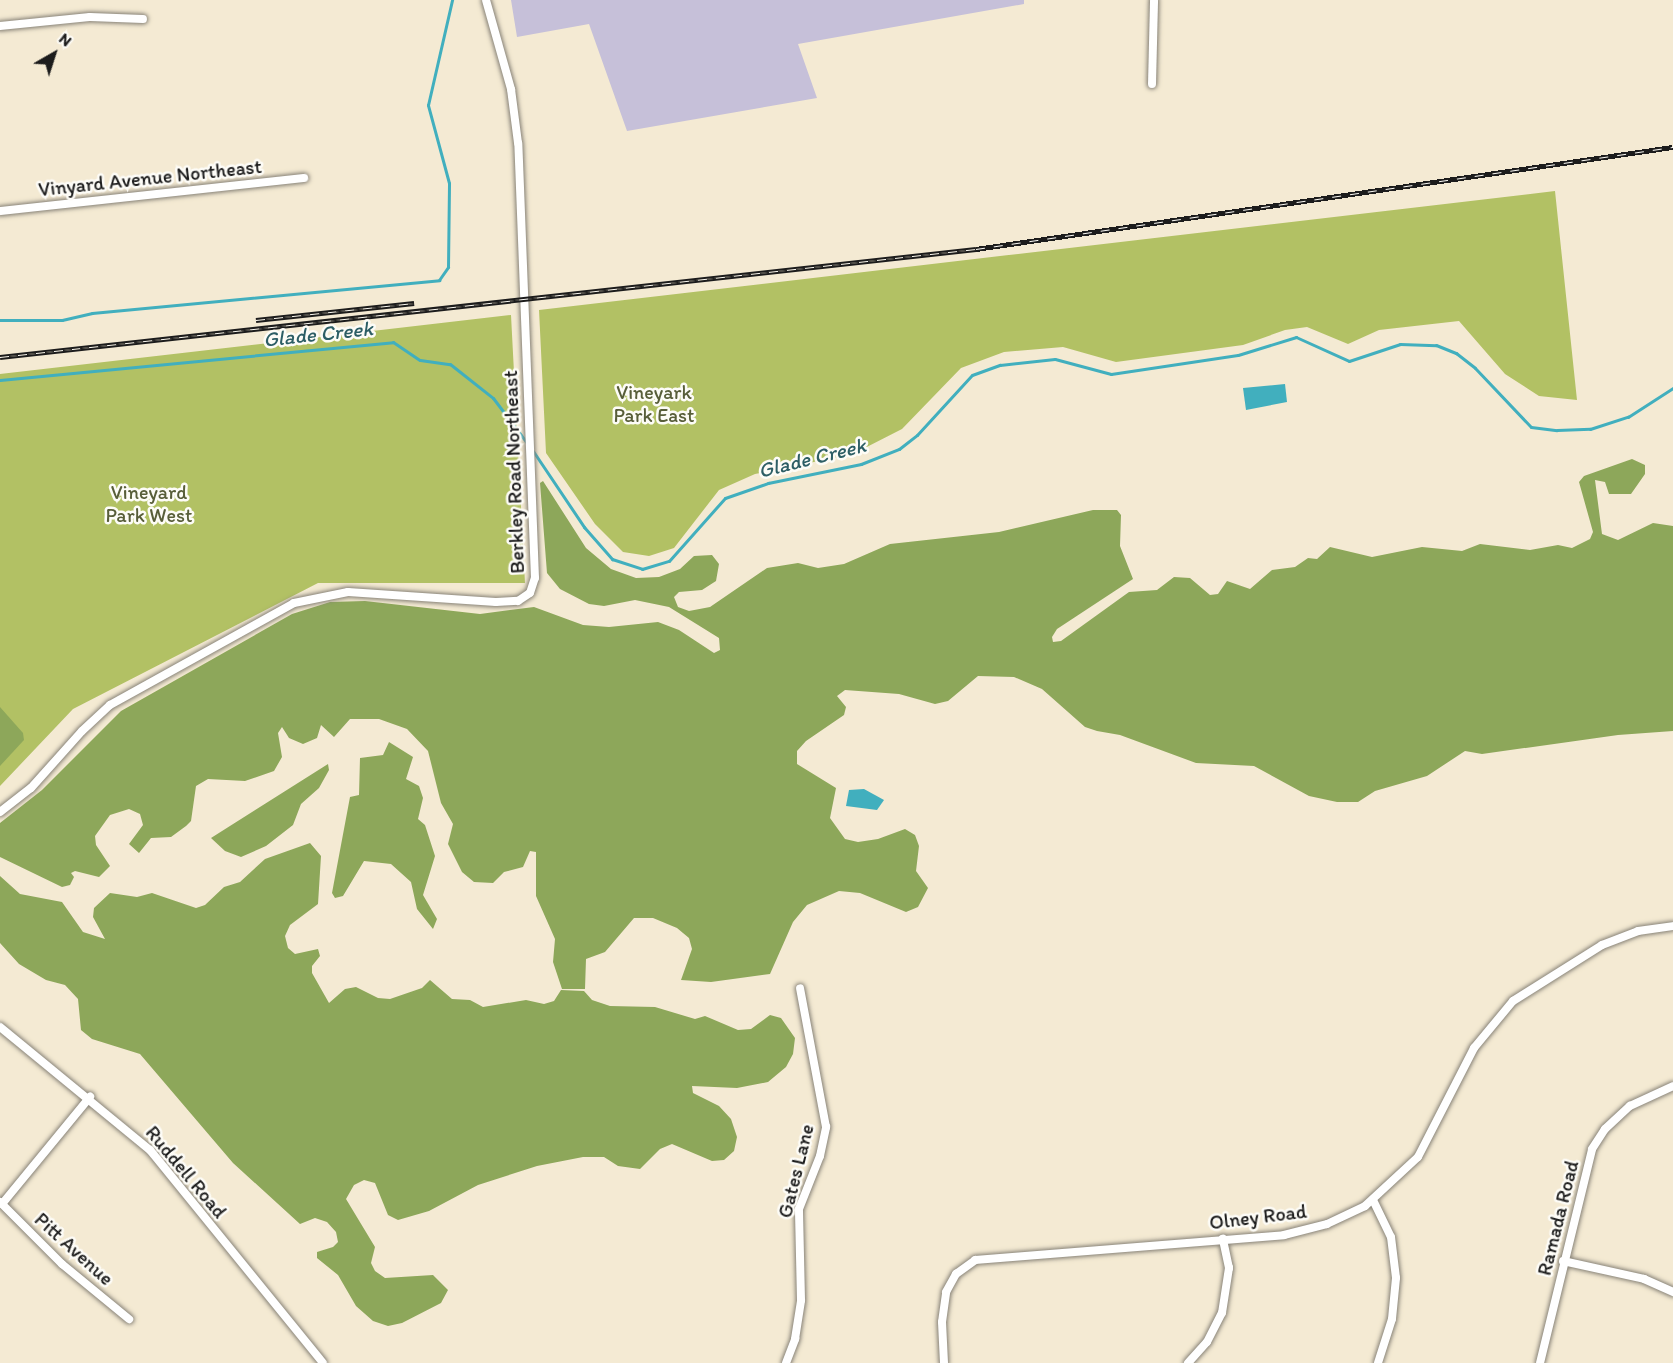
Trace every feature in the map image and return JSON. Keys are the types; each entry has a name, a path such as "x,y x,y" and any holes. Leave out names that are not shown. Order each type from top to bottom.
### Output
{"street":[{"name":"Berkley Road Northeast","path":"0,812 31,788 82,731 110,705 294,603 348,592 470,601 525,598 535,578 531,431 514,110 486,0"},
{"path":"1152,84 1154,0"},
{"path":"0,27 90,17 143,19"},
{"name":"Vinyard Avenue Northeast","path":"0,211 304,178"},
{"name":"Olney Road","path":"944,1363 942,1322 946,1292 956,1274 975,1260 1306,1231 1348,1216 1373,1200 1418,1157 1474,1048 1513,1001 1602,945 1638,931 1673,926"},
{"name":"Gates Lane","path":"786,1363 795,1339 801,1300 800,1209 820,1156 826,1127 800,988"},
{"path":"0,1041 3,1029"},
{"name":"Ruddell Road","path":"3,1029 90,1097 169,1171 323,1363"},
{"name":"Ramada Road","path":"1540,1363 1585,1170 1596,1143 1630,1106 1673,1086"},
{"path":"1,1203 90,1097"},
{"path":"1373,1200 1391,1237 1396,1278 1392,1319 1378,1363"},
{"name":"Pitt Avenue","path":"1,1203 62,1264 129,1318"},
{"path":"1188,1363 1207,1342 1226,1300 1229,1268 1223,1239"},
{"path":"1563,1261 1644,1279 1673,1292"}],"shaded area":[{"path":"511,0 1024,0 1024,4 798,44 817,98 627,131 589,24 517,37"}],"green space":[{"name":"Vineyark Park East","path":"1555,191 1577,400 1539,396 1505,374 1459,321 1379,330 1348,344 1307,327 1285,330 1243,345 1116,362 1063,347 1004,352 961,368 902,429 853,454 755,474 719,490 674,548 649,556 623,552 595,524 546,453 539,310"},
{"name":"Vineyard Park West","path":"511,315 525,583 318,583 73,709 0,786 0,374"},
{"path":"1632,459 1645,465 1645,474 1631,494 1609,494 1605,482 1595,480 1602,534 1618,540 1653,523 1673,526 1673,731 1618,735 1482,754 1465,751 1427,776 1375,791 1358,802 1337,802 1309,796 1254,766 1196,763 1120,735 1085,727 1042,689 1014,677 978,676 948,701 935,704 899,694 845,690 837,696 846,707 844,715 806,741 797,751 797,764 836,788 830,818 845,839 858,842 878,839 905,829 915,835 919,846 916,871 928,888 918,907 906,912 860,893 839,891 807,905 793,922 770,974 711,982 681,980 692,949 689,938 677,928 653,918 634,918 605,952 586,959 585,989 562,989 553,962 555,939 536,896 536,852 530,851 523,867 504,872 493,883 474,882 462,872 448,844 453,824 441,803 428,751 407,729 379,719 350,719 334,737 321,725 317,738 303,744 289,738 282,727 278,733 282,757 274,771 245,781 208,779 196,786 191,821 171,837 151,838 139,853 129,844 143,825 140,814 129,809 110,815 95,836 96,845 110,866 99,877 75,871 71,873 74,877 70,885 62,887 0,857 0,823 42,790 121,711 292,614 330,602 365,601 480,614 534,607 583,625 609,627 658,622 679,630 714,653 720,650 719,638 669,607 635,600 604,606 589,604 560,589 547,573 540,483 543,481 586,548 611,569 636,578 659,577 680,569 694,556 712,555 719,564 716,581 702,590 679,592 674,597 678,607 689,611 710,607 767,568 798,563 818,568 844,564 890,544 999,532 1093,510 1117,510 1121,515 1120,546 1133,579 1057,629 1052,637 1053,642 1061,641 1129,592 1157,590 1174,577 1190,578 1210,595 1218,594 1227,581 1250,589 1272,570 1295,567 1308,558 1317,559 1330,547 1372,557 1422,547 1462,551 1480,544 1530,550 1558,545 1572,548 1590,539 1593,532 1579,482 1584,476"},
{"path":"0,707 23,733 24,740 0,766"},
{"path":"389,742 413,757 406,779 419,786 423,798 418,819 425,825 435,856 423,895 437,919 433,929 417,909 411,882 391,864 364,861 343,896 335,898 332,893 350,797 359,795 360,758 383,755"},
{"path":"328,764 329,770 319,788 301,804 293,825 266,846 241,857 225,851 211,838"},
{"path":"310,843 321,856 318,904 290,925 285,936 288,948 295,954 318,949 320,956 312,966 312,973 329,1003 345,989 356,987 378,998 390,999 422,988 430,980 452,999 470,1000 483,1007 526,1000 544,1004 554,1001 561,990 584,991 592,1000 610,1006 655,1007 695,1019 705,1016 738,1030 751,1029 770,1015 781,1018 795,1038 793,1054 786,1067 768,1082 737,1088 692,1086 693,1093 719,1106 731,1119 737,1137 734,1151 724,1160 712,1161 672,1144 660,1149 640,1169 618,1166 604,1157 583,1157 537,1166 478,1185 429,1211 398,1220 388,1215 375,1183 364,1180 354,1185 346,1199 375,1247 371,1263 375,1271 385,1278 433,1275 448,1290 441,1303 402,1323 388,1326 373,1321 356,1306 338,1275 317,1258 317,1252 333,1247 338,1242 336,1232 327,1222 315,1218 300,1224 233,1163 140,1054 92,1039 81,1030 78,999 65,985 46,980 19,964 0,943 0,876 20,894 62,902 83,932 105,939 93,917 94,908 110,893 137,897 152,893 196,908 205,905 224,887 240,882 265,859"}],"water":[{"path":"1285,384 1287,402 1246,410 1243,388"},
{"path":"864,789 884,800 877,810 846,806 849,790"}],"waterway":[{"path":"0,320 62,320 92,313 439,280 448,267 449,183 428,105 452,0"},
{"name":"Glade Creek","path":"533,451 584,527 612,559 642,569 669,561 725,498 768,483 861,464 899,449 917,435 972,375 1000,365 1055,359 1111,374 1238,355 1296,337 1349,361 1400,344 1436,345 1456,353 1475,368 1531,427 1557,430 1590,429 1628,417 1673,388"},
{"name":"Glade Creek","path":"0,380 393,342 420,360 450,364 493,398 527,443"}],"railway":[{"path":"0,357 976,249 1673,147"},
{"path":"256,320 414,303"}]}
